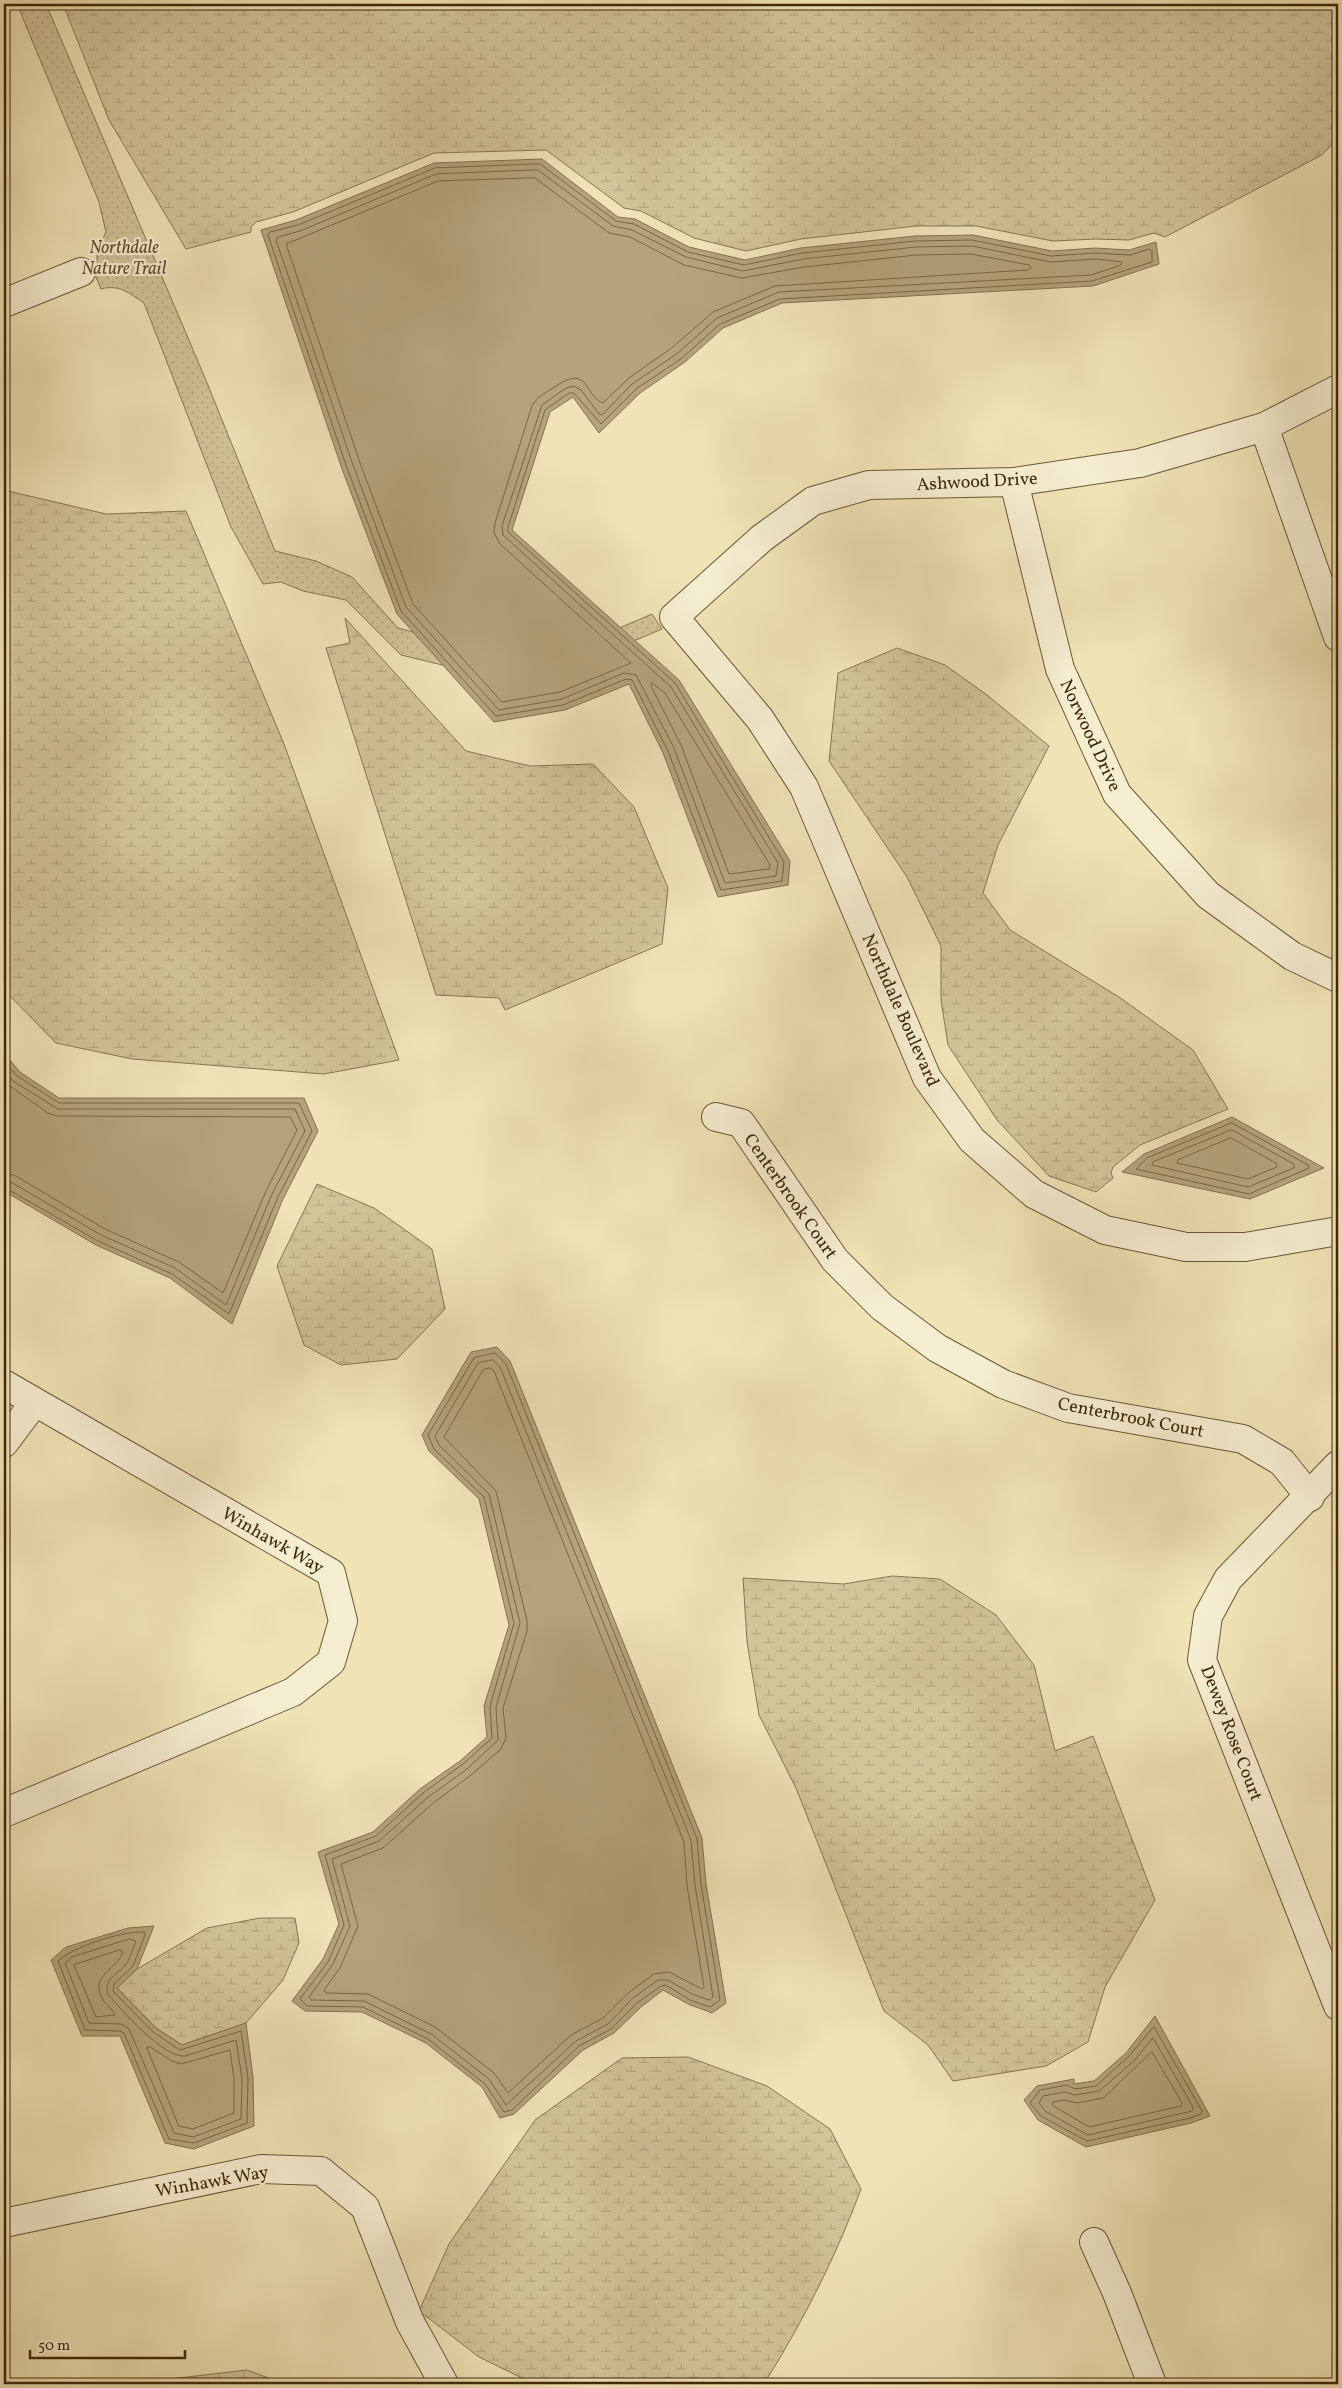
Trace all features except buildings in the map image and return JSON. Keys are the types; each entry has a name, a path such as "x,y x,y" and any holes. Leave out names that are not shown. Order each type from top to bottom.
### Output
{"street":[{"path":"4,303 81,272"},
{"name":"Ashwood Drive","path":"674,617 762,538 813,501 869,485 1014,482 1140,463 1264,427 1338,388"},
{"path":"1264,427 1338,637"},
{"name":"Norwood Drive","path":"1014,482 1060,669 1117,794 1208,895 1292,956 1338,978"},
{"name":"Northdale Boulevard","path":"674,617 760,719 804,787 927,1078 972,1140 1034,1194 1105,1230 1186,1247 1245,1247 1338,1231"},
{"name":"Centerbrook Court","path":"716,1117 741,1123 835,1260 882,1307 937,1348 1003,1384 1068,1408 1243,1439 1282,1462 1310,1497"},
{"name":"Winhawk Way","path":"4,1384 331,1573 343,1621 331,1662 293,1692 4,1813"},
{"path":"4,1443 34,1403"},
{"name":"Dewey Rose Court","path":"1338,1465 1310,1497 1228,1579 1208,1616 1202,1660 1338,2006"},
{"name":"Winhawk Way","path":"4,2223 262,2169 321,2171 365,2206 410,2322 444,2384"},
{"path":"1094,2242 1117,2293 1152,2384"}],"green space":[{"name":"Northdale Nature Trail","path":"17,4 46,4 205,378 275,551 316,561 352,577 398,628 535,664 652,614 662,629 622,646 545,690 401,655 346,600 303,591 281,582 263,584 231,527 144,303 119,289 101,289 94,273 97,266 97,251 106,232 99,202"},
{"path":"63,4 1338,4 1338,138 1322,155 1165,237 1154,233 1129,240 1053,241 976,226 916,226 801,239 746,251 694,238 641,211 624,208 546,150 434,153 293,212 256,222 251,227 251,232 186,249 109,120"},
{"path":"4,490 106,514 186,511 284,744 399,1060 324,1074 132,1059 56,1043 4,990"},
{"path":"345,618 466,751 530,766 593,764 634,807 668,888 662,944 505,1010 499,998 436,995 326,648 350,643"},
{"path":"897,648 945,665 987,695 1049,746 998,845 983,893 1010,930 1119,997 1193,1050 1228,1109 1140,1145 1113,1167 1111,1173 1113,1178 1096,1192 1049,1176 997,1120 948,1045 941,1000 941,946 907,877 829,761 838,673"},
{"path":"317,1184 374,1208 432,1249 445,1309 397,1359 341,1365 304,1345 277,1266"},
{"path":"892,1576 940,1579 996,1615 1034,1665 1055,1751 1093,1736 1155,1900 1105,1987 1088,2042 1046,2066 953,2081 928,2045 884,2011 796,1788 759,1715 747,1642 743,1578 844,1584"},
{"path":"260,1918 295,1918 299,1943 283,1980 246,2023 182,2045 156,2028 117,1988 137,1969 207,1928"},
{"path":"688,2057 767,2086 830,2129 861,2189 841,2240 817,2289 792,2337 764,2384 534,2384 479,2357 419,2311 449,2244 535,2120 622,2058"},
{"path":"247,2370 285,2384 153,2384 170,2379"}],"water":[{"path":"542,159 618,217 635,219 689,247 745,260 801,248 915,236 973,235 1052,251 1095,248 1129,250 1156,242 1159,264 1093,286 782,303 723,328 685,362 640,393 599,433 573,397 550,412 512,530 679,680 790,861 788,885 718,897 663,753 629,684 565,710 494,722 397,614 342,469 261,230 296,220 434,163"},
{"path":"4,1053 20,1072 59,1098 304,1098 318,1131 283,1199 232,1324 170,1278 96,1245 4,1191"},
{"path":"1232,1117 1324,1168 1250,1199 1122,1172 1144,1154"},
{"path":"497,1347 510,1361 702,1838 706,1884 726,2003 712,2013 688,2004 663,1990 641,2007 614,2033 583,2050 514,2114 500,2118 482,2087 426,2043 362,2012 305,2011 292,2001 323,1959 339,1924 318,1852 373,1832 420,1789 460,1761 487,1737 484,1706 509,1625 479,1499 429,1451 422,1435 471,1352"},
{"path":"154,1926 137,1969 117,1988 156,2028 182,2045 246,2023 253,2077 254,2126 194,2149 165,2143 120,2036 82,2036 51,1960 66,1947 128,1928"},
{"path":"1155,2016 1210,2116 1191,2123 1086,2147 1038,2120 1024,2100 1037,2086 1074,2079 1074,2084 1094,2081 1126,2053"}]}
